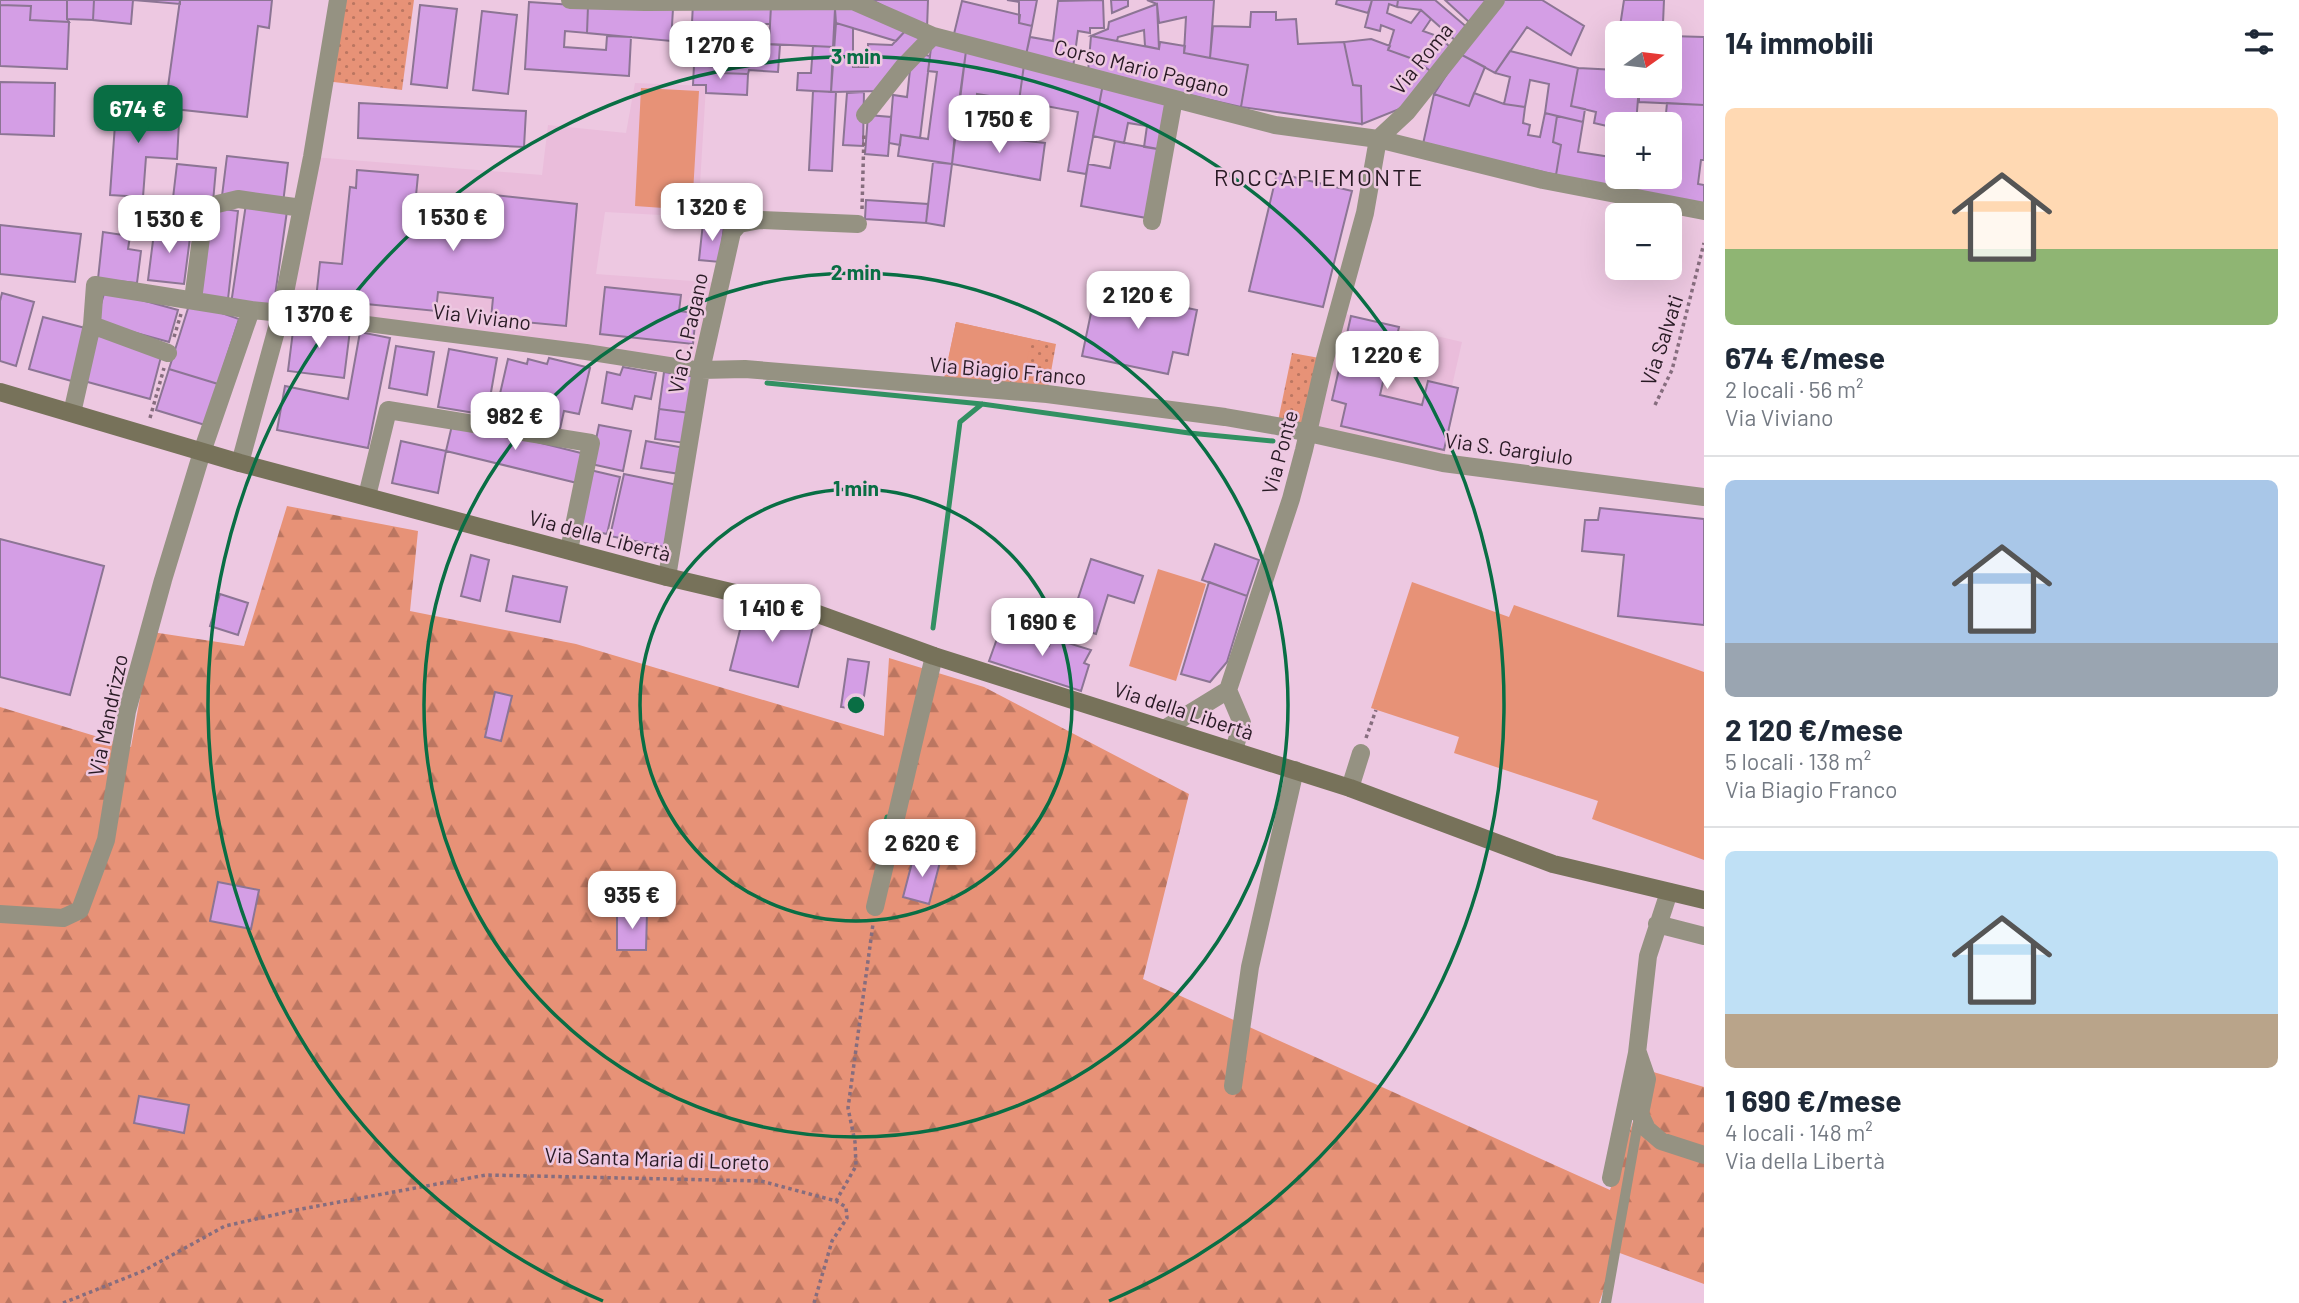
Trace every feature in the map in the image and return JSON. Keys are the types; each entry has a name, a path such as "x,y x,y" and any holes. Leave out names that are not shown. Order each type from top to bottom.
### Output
{"main road":[{"name":"Via della Libertà","path":"0,392 240,463 667,577 804,609 934,656 1350,788 1553,864 1704,900"}],"street":[{"path":"240,463 281,313 338,0"},
{"name":"Corso Mario Pagano","path":"578,0 853,1 933,36 1275,125 1378,139 1543,180 1704,211"},
{"name":"Via Roma","path":"1378,139 1407,112 1496,0"},
{"path":"865,115 903,67 933,36"},
{"path":"1152,221 1174,99"},
{"name":"Via Ponte","path":"1228,690 1291,499 1309,434 1325,359 1365,213 1378,139"},
{"path":"193,300 205,206 238,199 302,208"},
{"name":"Via C. Pagano","path":"667,577 701,370 732,232 738,224 760,220 858,224"},
{"path":"72,414 92,326 95,285 281,313"},
{"name":"Via Mandrizzo","path":"0,914 63,918 79,910 106,840 127,711 202,452 251,310"},
{"name":"Via Viviano","path":"281,313 572,350 701,370"},
{"path":"92,326 168,353"},
{"name":"Via Biagio Franco","path":"701,370 745,369 1047,394 1225,417 1309,434"},
{"path":"367,496 388,410 591,443 569,550"},
{"name":"Via S. Gargiulo","path":"1309,434 1443,463 1704,497"},
{"path":"875,907 934,656"},
{"path":"1166,729 1228,690 1242,723 1234,750"},
{"path":"1193,738 1192,722 1199,710"},
{"path":"1350,788 1361,752"},
{"path":"1233,1086 1250,967 1295,770"},
{"path":"1611,1178 1637,1053 1648,956 1669,892"},
{"path":"1657,924 1704,936"},
{"path":"1637,1053 1647,1079 1640,1114 1647,1129 1661,1141 1704,1156"}],"lane":[{"path":"1606,1303 1640,1114"}],"path":[{"path":"858,224 862,216 865,115"},
{"name":"Via Salvati","path":"1655,405 1672,370 1704,243"},
{"path":"1361,752 1376,710"},
{"path":"814,1303 832,1241 847,1219 846,1207 836,1201 856,1166 855,1142 848,1108 875,907"},
{"name":"Via Santa Maria di Loreto","path":"63,1303 142,1271 225,1226 486,1175 761,1181 836,1201"}],"shaded area":[{"path":"635,83 706,86 698,217 605,212 596,274 720,283 701,370 281,313 312,157 542,175 548,125 626,133"},
{"path":"1338,310 1351,316 1462,342 1452,386 1458,388 1443,463 1309,434"}],"green space":[{"path":"338,0 414,0 402,90 325,81"},
{"path":"641,88 699,91 692,210 635,206"},
{"path":"956,322 1056,344 1047,394 942,387"},
{"path":"956,322 1032,339 1023,377 948,361"},
{"path":"1292,353 1325,359 1309,434 1277,426"},
{"path":"287,506 418,531 410,611 576,644 884,736 889,658 984,687 1189,794 1143,979 1610,1190 1650,1071 1704,1087 1704,1284 1617,1252 1599,1303 0,1303 0,707 131,747 152,632 244,646"},
{"path":"1158,569 1206,584 1176,681 1129,666"},
{"path":"1412,582 1509,617 1514,605 1704,672 1704,860 1592,819 1598,801 1454,753 1459,737 1371,708"}],"building":[{"path":"0,0 67,0 69,22 30,20 31,6 0,5"},
{"path":"67,0 94,0 93,20 67,19"},
{"path":"94,0 133,0 131,24 93,20"},
{"path":"133,0 180,0 180,4"},
{"path":"180,0 272,0 269,28 258,26 247,117 165,108"},
{"path":"872,0 928,0 927,29"},
{"path":"1007,0 1037,0 1032,26 1019,23 1019,2"},
{"path":"1103,0 1104,28 1090,28 1090,33 1078,31 1073,68 1026,55 1030,37 1053,41 1058,1"},
{"path":"1111,0 1128,0 1128,6 1112,13"},
{"path":"1147,0 1214,0 1210,58 1184,53 1186,17 1159,23 1157,4"},
{"path":"1337,0 1372,0 1368,13 1336,4"},
{"path":"1372,0 1398,0 1397,7 1389,4 1387,13 1411,23 1421,10 1431,19 1423,31 1440,37 1452,49 1435,74 1413,59 1388,50 1394,30 1381,25 1380,31 1365,27"},
{"path":"1398,0 1435,0 1469,29 1457,42 1421,10 1397,7"},
{"path":"1445,0 1488,0 1469,22"},
{"path":"1503,0 1542,0 1584,26 1571,55 1527,27 1495,73 1460,54"},
{"path":"1624,0 1664,0 1663,21 1621,21"},
{"path":"962,1 1020,15 1019,23 1032,26 1026,55 953,38"},
{"path":"529,2 588,6 587,33 565,31 564,47 606,50 607,36 631,37 629,76 525,69"},
{"path":"693,3 771,6 770,24 753,24 752,36 728,36 728,45 691,43"},
{"path":"1157,4 1159,49 1145,46 1144,30 1118,37 1117,41 1091,36 1108,29 1109,22"},
{"path":"0,5 31,6 30,20 69,22 67,69 0,66"},
{"path":"420,5 457,9 447,88 411,84"},
{"path":"588,6 673,9 671,41 587,33"},
{"path":"771,6 835,9 833,47 769,44"},
{"path":"835,9 866,9 907,29 896,41 836,23"},
{"path":"482,11 517,15 508,94 473,90"},
{"path":"1251,12 1276,12 1276,20 1296,19 1298,44 1344,42 1353,85 1361,86 1362,124 1241,107 1248,65 1210,58 1213,26 1250,27"},
{"path":"836,23 853,28 853,67 868,67 868,44 892,45 907,29 926,38 880,91 831,92"},
{"path":"728,36 752,36 752,43 780,45 778,72 749,70 748,74 720,73 723,44 728,45"},
{"path":"1091,36 1159,49 1160,42 1185,46 1184,53 1248,65 1241,107 1088,72"},
{"path":"1682,36 1704,37 1704,105 1639,102 1639,98 1682,98"},
{"path":"1371,39 1390,46 1388,50 1413,59 1435,74 1407,106 1362,124 1361,86 1353,85 1344,42"},
{"path":"932,40 966,51 952,164 898,156 901,135 928,139 937,72 928,71"},
{"path":"813,46 833,47 831,92 797,90 798,73 811,73"},
{"path":"966,51 1024,65 1019,101 977,94 976,111 958,109"},
{"path":"1510,51 1578,68 1571,106 1585,109 1583,122 1545,113 1549,84 1530,80 1525,107 1504,104 1510,77 1495,73"},
{"path":"920,54 930,56 920,138 901,135 900,145 889,143 893,95 907,97 911,61"},
{"path":"1460,54 1485,67 1469,106 1434,94"},
{"path":"694,65 720,67 720,73 748,74 747,95 706,93 706,85 693,85"},
{"path":"1024,65 1103,84 1086,174 1068,171 1078,112 1019,101"},
{"path":"1578,68 1605,69 1605,98 1638,98 1637,112 1605,112 1605,126 1594,123 1596,112 1571,106"},
{"path":"0,82 55,83 54,136 0,134"},
{"path":"1103,84 1172,99 1164,150 1144,147 1147,126 1128,123 1124,143 1093,136"},
{"path":"813,91 836,92 832,171 809,170"},
{"path":"864,92 863,146 843,145 847,93"},
{"path":"1474,93 1504,104 1525,107 1523,123 1530,125 1528,135 1540,137 1545,113 1557,116 1553,142 1561,145 1556,175 1423,144 1434,94 1469,106"},
{"path":"117,96 149,98 147,121 179,123 177,159 146,157 143,197 110,195"},
{"path":"1000,97 1041,104 1036,142 995,137"},
{"path":"359,103 526,111 524,147 358,138"},
{"path":"1667,103 1704,105 1704,160 1701,160 1698,184 1704,185 1704,204 1623,191 1682,189 1682,112 1666,112"},
{"path":"868,115 891,117 888,156 865,154"},
{"path":"1557,116 1583,122 1578,152 1605,156 1605,187 1556,175 1561,145 1553,142"},
{"path":"955,133 1045,143 1040,180 952,164"},
{"path":"1115,141 1164,150 1152,219 1081,206 1088,164 1110,168"},
{"path":"227,156 288,163 283,203 222,196"},
{"path":"933,162 952,164 944,226 926,223"},
{"path":"177,164 216,168 213,202 173,198"},
{"path":"357,170 418,175 414,216 452,220 453,207 493,211 495,195 577,204 566,326 491,319 493,298 438,292 436,311 316,299 320,262 342,264 350,187 356,188"},
{"path":"1277,173 1352,191 1323,307 1249,291"},
{"path":"866,200 928,204 926,223 865,219"},
{"path":"246,204 287,211 273,310 231,304"},
{"path":"209,207 238,211 228,299 199,296"},
{"path":"703,223 724,225 720,262 699,260"},
{"path":"0,225 81,234 75,282 0,274"},
{"path":"155,225 191,230 184,284 148,280"},
{"path":"103,232 130,236 128,249 141,251 137,283 98,279"},
{"path":"605,287 681,295 679,311 696,313 693,344 600,334"},
{"path":"1096,289 1197,310 1188,355 1173,352 1168,374 1082,356"},
{"path":"105,290 178,310 169,342 96,322"},
{"path":"2,293 34,302 16,366 0,361"},
{"path":"190,302 239,319 218,384 169,369"},
{"path":"1351,316 1399,327 1392,358 1379,355 1376,367 1386,369 1380,395 1422,405 1428,381 1458,388 1444,450 1341,426 1346,404 1332,400"},
{"path":"43,317 89,329 75,382 29,369"},
{"path":"294,323 350,330 344,378 288,371"},
{"path":"360,332 390,338 368,448 277,430 285,386 348,399"},
{"path":"97,335 162,353 150,399 84,381"},
{"path":"396,346 434,352 427,395 389,388"},
{"path":"449,349 497,358 487,415 438,407"},
{"path":"549,358 590,368 579,414 564,411 560,429 521,419 525,405 499,398 508,359 527,364 528,359 547,364"},
{"path":"623,367 656,373 651,399 635,396 632,409 602,403 607,372 620,375"},
{"path":"169,369 218,384 205,425 156,410"},
{"path":"664,372 696,377 690,413 659,409"},
{"path":"659,409 690,413 685,443 655,439"},
{"path":"453,421 585,454 577,483 446,451"},
{"path":"599,425 631,431 623,471 591,464"},
{"path":"401,441 446,451 438,493 392,483"},
{"path":"646,441 685,448 680,474 641,468"},
{"path":"590,470 620,477 607,534 578,528"},
{"path":"624,474 678,485 664,547 610,536"},
{"path":"1600,508 1704,519 1704,625 1618,616 1624,555 1582,551 1585,520 1598,520"},
{"path":"0,539 104,566 70,695 0,677"},
{"path":"1215,544 1259,560 1247,596 1202,580"},
{"path":"471,555 489,560 480,601 461,596"},
{"path":"1091,559 1143,576 1134,603 1108,595 1096,634 1069,626"},
{"path":"513,576 567,587 560,622 506,611"},
{"path":"1209,582 1247,596 1227,662 1210,682 1181,674"},
{"path":"220,594 248,603 238,635 210,626"},
{"path":"747,602 815,619 798,687 730,670"},
{"path":"1008,624 1031,631 1029,639 1049,646 1052,638 1091,650 1084,663 1089,665 1081,691 989,661 998,636 1003,637"},
{"path":"848,659 869,662 862,710 841,707"},
{"path":"495,692 512,696 501,741 485,737"},
{"path":"914,855 940,862 929,904 903,897"},
{"path":"218,882 259,890 251,929 210,921"},
{"path":"617,912 647,912 646,950 617,950"},
{"path":"139,1096 189,1105 184,1133 134,1123"}],"waterway":[{"path":"767,383 982,404 1189,433 1273,441"},
{"path":"933,628 960,422 982,404"},
{"path":"883,834 887,817"}],"district":[{"name":"ROCCAPIEMONTE","path":"1319,176"}]}
